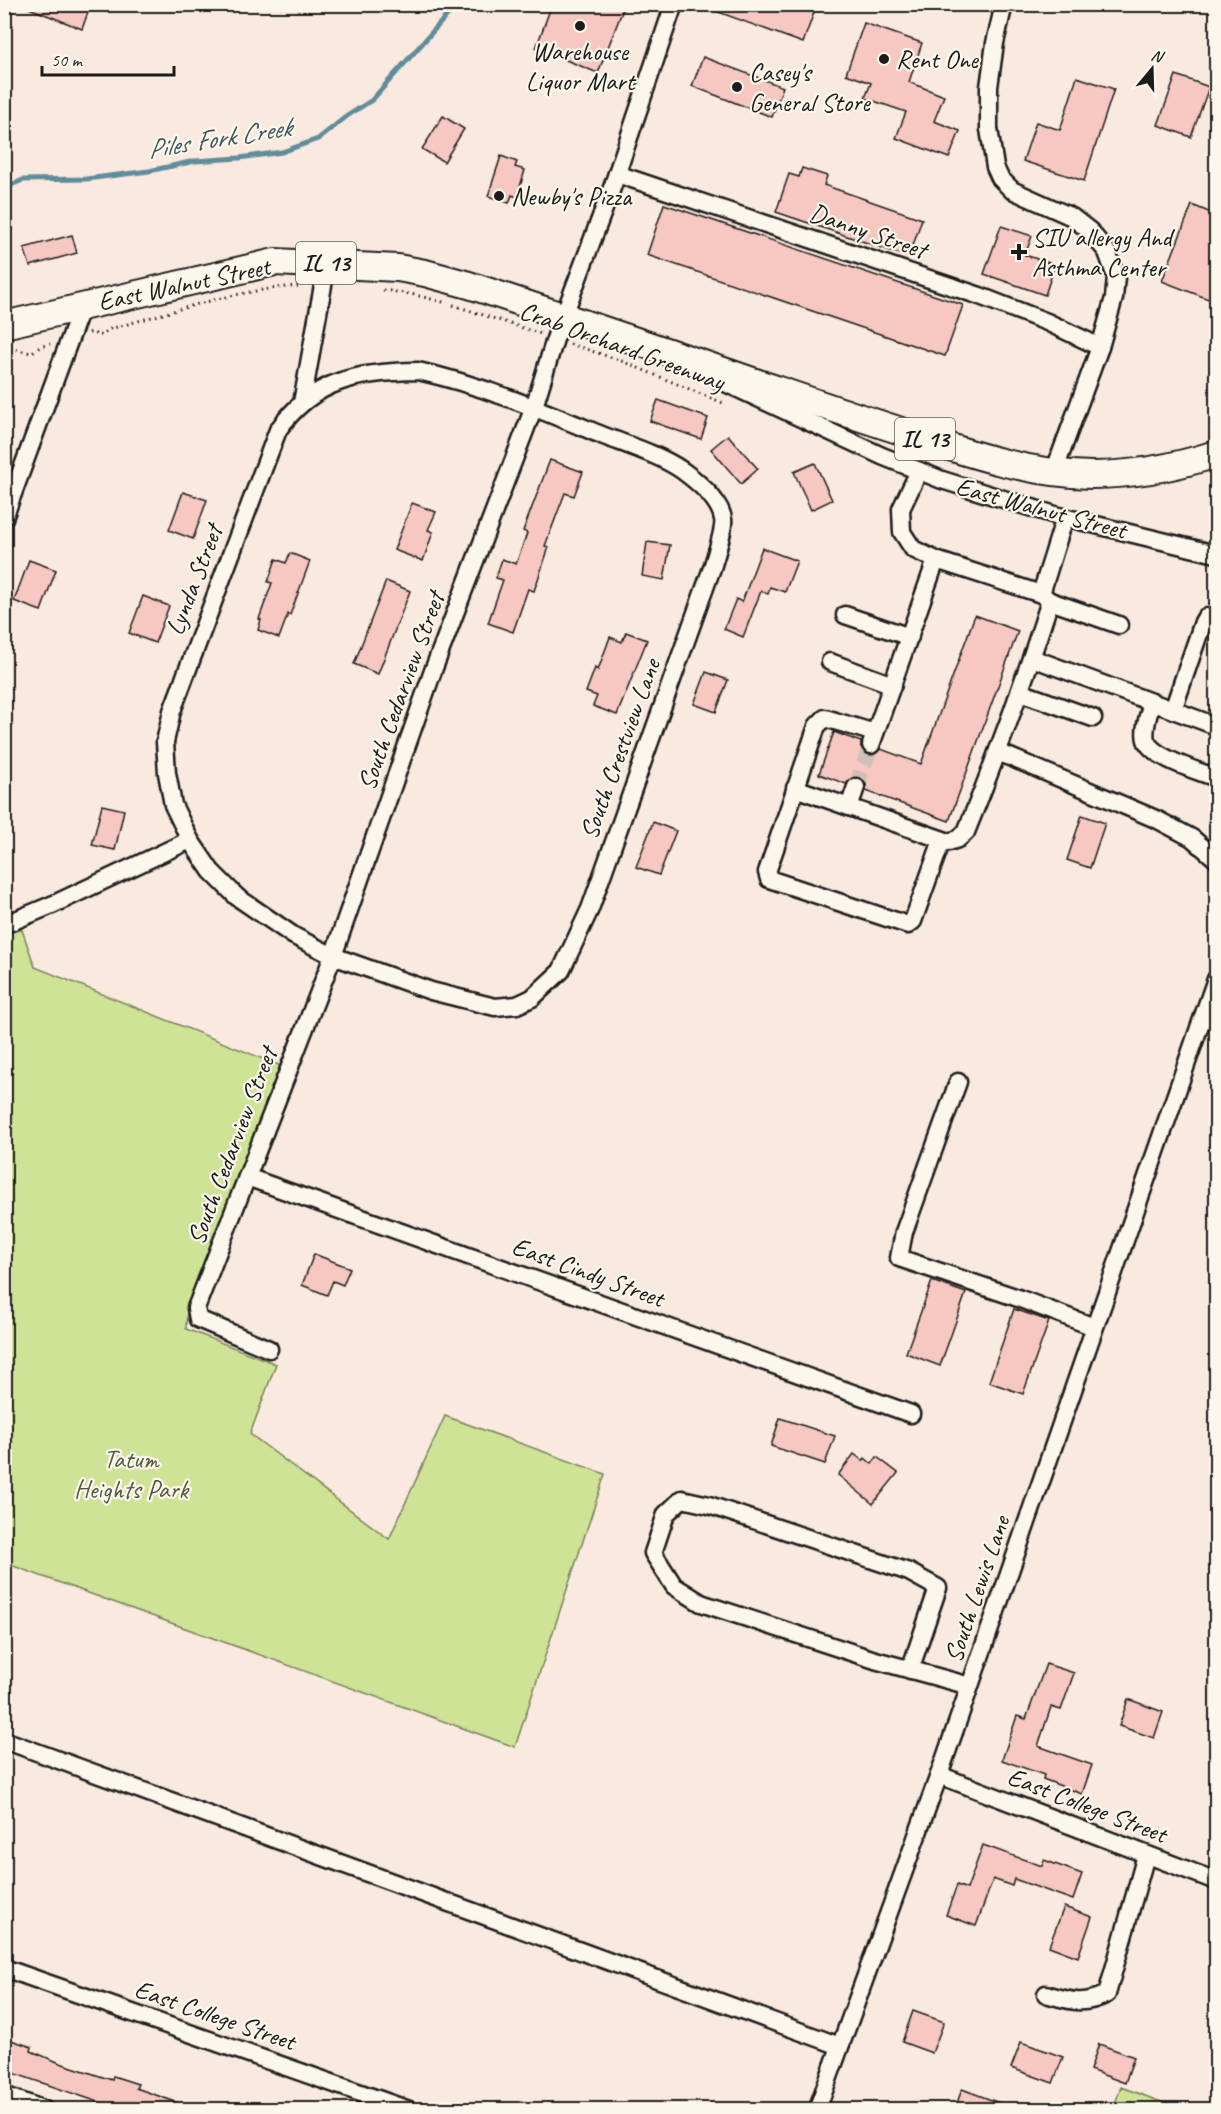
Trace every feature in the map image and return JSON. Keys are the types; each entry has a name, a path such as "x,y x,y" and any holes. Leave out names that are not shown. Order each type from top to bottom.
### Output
{"highway":[{"name":"East Walnut Street","path":"4,325 274,262 325,274 398,268 469,285 559,328 642,343 971,454 1054,472 1092,475 1127,473 1197,460 1216,454"}],"street":[{"name":"South Cedarview Street","path":"269,1349 198,1319 196,1308 333,956 434,668 534,407 559,328 617,174 674,4"},
{"path":"1004,4 995,43 989,87 989,129 995,167 1000,178 1012,190 1072,217 1090,231 1107,252 1116,277 1114,298 1100,347 1054,472"},
{"name":"Danny Street","path":"617,174 980,296 1047,322 1100,347"},
{"path":"302,403 325,274"},
{"path":"4,518 82,306"},
{"name":"East Walnut Street","path":"642,343 882,456 942,480 1065,518 1216,554"},
{"name":"Lynda Street","path":"333,956 294,936 237,897 211,871 190,840 173,804 167,773 165,742 172,711 278,430 291,412 329,384 354,376 381,372 418,371 446,377 534,407"},
{"name":"South Crestview Lane","path":"333,956 431,991 495,1007 517,1005 532,998 561,971 590,909 712,568 724,521 718,505 682,470 647,453 534,407"},
{"path":"919,471 901,509 902,532 913,549 936,560 1119,625"},
{"path":"795,788 949,842 958,839 966,832 999,752 1032,658 1065,518"},
{"path":"936,560 873,740 825,718 817,726 767,872 769,879 908,925 913,921 942,840"},
{"path":"845,615 910,637"},
{"path":"1173,710 1203,622 1206,617 1216,620"},
{"path":"1032,658 1216,726"},
{"path":"830,662 893,685"},
{"path":"1020,692 1094,718"},
{"path":"1152,702 1147,718 1146,740 1156,753 1216,778"},
{"path":"999,752 1158,820 1192,838 1216,859"},
{"path":"849,807 856,787"},
{"path":"4,922 11,922 54,904 190,840"},
{"name":"South Lewis Lane","path":"817,2109 939,1775 1216,979"},
{"name":"South Lewis Lane","path":"1180,1084 1216,1010"},
{"path":"958,1082 904,1232 899,1258 1018,1298 1094,1327"},
{"name":"East Cindy Street","path":"247,1177 911,1414"},
{"path":"910,1670 938,1588 909,1572 709,1506 682,1499 666,1514 653,1553 674,1586 701,1603 802,1638 910,1670 970,1686"},
{"path":"4,1740 840,2046"},
{"name":"East College Street","path":"939,1775 1216,1881"},
{"path":"1046,1994 1075,2002 1092,2001 1107,1994 1146,1855"},
{"name":"East College Street","path":"4,1968 409,2109"},
{"path":"4,2095 45,2109"}],"path":[{"path":"4,349 31,353 40,347 92,332 99,336 110,329 325,274"},
{"name":"Crab Orchard Greenway","path":"376,290 411,294 559,328 620,360 729,405"}],"green space":[{"name":"Tatum Heights Park","path":"22,930 35,967 281,1066 187,1308 186,1329 276,1364 250,1434 389,1539 445,1416 605,1474 515,1747 5,1563 4,931"},
{"path":"1121,2087 1180,2109 1113,2109"}],"building":[{"path":"19,4 91,4 82,29"},
{"name":"Warehouse Liquor Mart","path":"552,4 625,4 598,73 536,48"},
{"name":"Casey's General Store","path":"702,4 817,4 803,43 702,6"},
{"path":"864,23 922,43 909,82 944,96 934,121 960,131 949,158 896,138 906,112 865,98 871,83 846,74"},
{"name":"Casey's General Store","path":"703,57 783,87 772,117 692,86"},
{"path":"1176,75 1209,87 1191,137 1158,125"},
{"path":"1077,77 1114,89 1084,181 1023,161 1036,122 1060,130"},
{"path":"443,116 464,129 444,162 422,149"},
{"path":"501,156 517,162 515,167 525,170 517,197 512,195 509,203 488,196"},
{"path":"802,168 827,176 824,185 922,219 909,257 776,212 789,174 799,177"},
{"path":"664,204 963,305 945,356 647,255"},
{"path":"1192,205 1216,215 1216,302 1162,281"},
{"path":"1001,226 1032,236 1025,255 1055,265 1045,295 984,274"},
{"path":"72,235 77,253 30,266 24,248"},
{"path":"658,400 708,418 701,439 650,421"},
{"path":"728,435 758,469 741,484 711,449"},
{"path":"550,460 583,472 574,496 565,493 545,546 549,547 534,591 528,589 513,632 488,623 503,580 496,578 502,559 516,564 527,533 523,531"},
{"path":"815,463 832,500 811,510 794,472"},
{"path":"183,492 207,500 193,539 169,530"},
{"path":"412,503 436,512 428,530 433,532 423,561 394,550"},
{"path":"647,542 670,545 664,580 642,576"},
{"path":"762,548 797,561 785,592 770,587 768,594 761,591 743,637 724,629 736,599 742,602"},
{"path":"290,553 310,561 279,638 258,630 261,620 259,619 272,583 268,582 276,559 286,563"},
{"path":"29,560 56,570 41,611 14,601"},
{"path":"386,581 410,591 378,674 354,664"},
{"path":"143,596 169,606 155,643 129,633"},
{"path":"975,615 1018,631 949,821 866,791 866,784 860,777 853,777 846,784 819,774 834,732 861,742 861,747 867,755 873,755 881,749 921,764"},
{"path":"626,632 647,640 617,715 593,706 597,696 586,692 595,668 598,670 610,637 622,642"},
{"path":"706,672 728,680 716,712 694,704"},
{"path":"102,805 124,810 115,850 92,845"},
{"path":"1082,815 1105,823 1090,868 1067,860"},
{"path":"653,822 676,831 659,875 636,867"},
{"path":"314,1254 350,1268 343,1285 333,1281 327,1295 302,1285"},
{"path":"932,1281 966,1293 940,1366 906,1353"},
{"path":"1014,1309 1049,1321 1023,1394 989,1382"},
{"path":"780,1418 835,1436 825,1464 771,1446"},
{"path":"854,1454 863,1461 865,1458 872,1464 877,1457 898,1473 873,1504 838,1475"},
{"path":"1046,1664 1074,1673 1061,1710 1051,1707 1038,1746 1092,1765 1082,1794 1043,1779 1044,1775 1002,1760 1017,1716 1026,1719"},
{"path":"1128,1699 1163,1712 1154,1738 1119,1726"},
{"path":"983,1845 1042,1866 1044,1860 1082,1874 1073,1900 1014,1879 1012,1886 993,1879 976,1926 946,1915 957,1885 967,1889"},
{"path":"1064,1907 1092,1917 1078,1957 1049,1946"},
{"path":"913,2011 944,2022 932,2053 902,2042"},
{"path":"8,2039 32,2047 31,2051 60,2063 112,2080 113,2076 138,2084 136,2088 190,2107 189,2109 119,2109 4,2070 4,2049"},
{"path":"1021,2042 1063,2057 1053,2083 1011,2068"},
{"path":"1099,2044 1134,2057 1125,2083 1090,2070"},
{"path":"962,2089 1013,2108 1013,2109 955,2109"}],"waterway":[{"name":"Piles Fork Creek","path":"4,188 23,180 86,179 149,171 195,161 282,152 318,139 372,100 457,4"}],"tunnel":[{"path":"856,787 871,745"}],"place":[{"name":"Warehouse Liquor Mart","path":"580,26"},
{"name":"Rent One","path":"884,59"},
{"name":"Casey's General Store","path":"737,87"},
{"name":"Newby's Pizza","path":"499,196"},
{"name":"SIU allergy And Asthma Center","path":"1019,252"}]}
